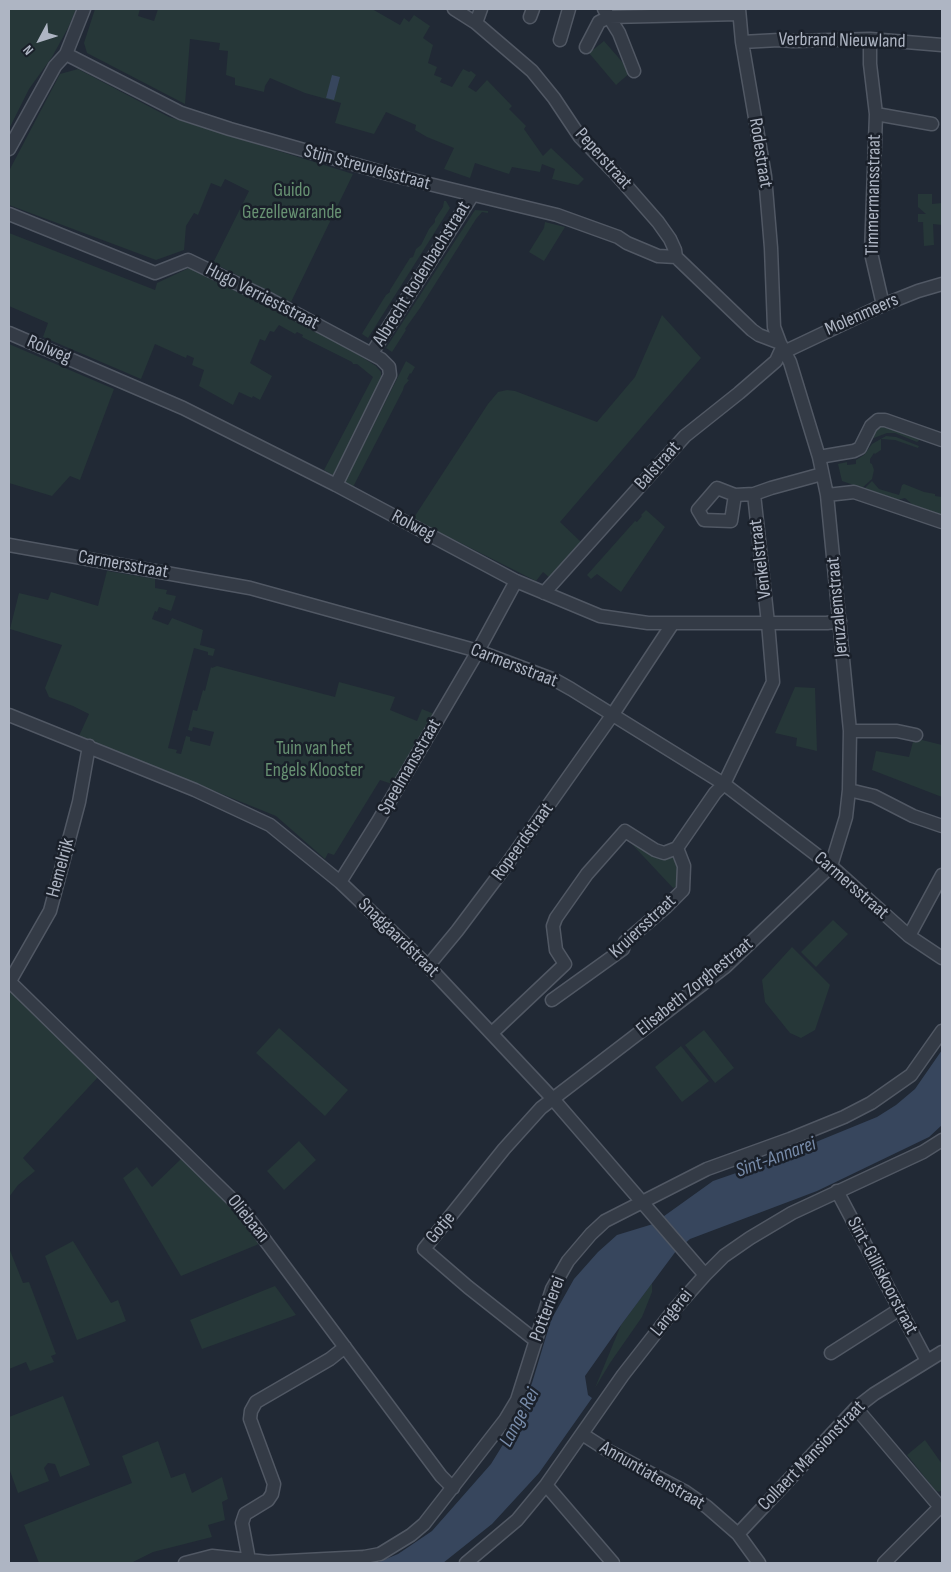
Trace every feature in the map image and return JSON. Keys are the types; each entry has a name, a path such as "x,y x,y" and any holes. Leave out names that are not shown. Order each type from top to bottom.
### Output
{"street":[{"path":"9,149 55,66 66,54 84,9"},
{"name":"Peperstraat","path":"454,9 476,23 532,71 554,98 580,137 616,174 658,222 670,239 676,257 740,320 759,335 782,348"},
{"path":"476,23 481,9"},
{"path":"560,40 569,9"},
{"path":"606,13 739,12"},
{"name":"Rodestraat","path":"739,12 742,42 766,176 774,327 782,348"},
{"path":"586,47 606,13"},
{"path":"606,13 619,34 634,71"},
{"name":"Verbrand Nieuwland","path":"742,42 870,38 942,44"},
{"name":"Timmermansstraat","path":"870,38 870,64 876,114 871,252 883,305"},
{"name":"Stijn Streuvelsstraat","path":"66,54 181,113 340,161 472,196 556,214 618,237 627,244 658,256 676,257"},
{"name":"Timmermansstraat","path":"876,114 932,124"},
{"name":"Albrecht Rodenbachstraat","path":"372,352 472,196"},
{"name":"Hugo Verrieststraat","path":"9,214 155,273 188,260 372,352 385,363 390,371 390,375 336,485"},
{"name":"Molenmeers","path":"782,348 918,291 942,284"},
{"name":"Rolweg","path":"9,333 183,408 336,485 516,581 600,616 648,623 673,624 827,623 840,621"},
{"name":"Jeruzalemstraat","path":"782,348 790,362 802,395 819,457 827,495 840,621 850,731 849,790 846,817 831,866"},
{"name":"Balstraat","path":"544,594 685,436 776,361 782,348"},
{"path":"819,457 854,452 860,448 871,426 878,420 885,420 942,440"},
{"name":"Venkelstraat","path":"735,495 754,494 822,474"},
{"path":"827,495 854,492 942,522"},
{"name":"Venkelstraat","path":"724,784 773,682 754,494"},
{"name":"Carmersstraat","path":"9,545 250,588 478,651 555,680 571,688 724,784 831,866 909,936 942,958"},
{"name":"Speelmansstraat","path":"340,882 377,823 478,651 516,581"},
{"name":"Ropeerdstraat","path":"428,966 502,871 613,714 673,624"},
{"name":"Snaggaardstraat","path":"9,714 195,790 270,825 340,882 428,966 552,1099 705,1275"},
{"path":"850,731 897,731 916,735"},
{"name":"Hemelrijk","path":"9,981 50,911 78,802 89,746"},
{"path":"492,1033 565,964 556,950 553,926 556,918 587,874 626,831 655,850 664,853 670,852 677,848 715,793 724,784"},
{"path":"849,790 874,796 913,816 942,826"},
{"name":"Kruiersstraat","path":"552,1000 623,949 625,942 684,890 684,866 677,848"},
{"name":"Elisabeth Zorghestraat","path":"552,1099 725,967 831,866"},
{"path":"909,936 942,875"},
{"name":"Oliebaan","path":"9,981 241,1208 448,1483"},
{"name":"Potterierei","path":"185,1563 212,1556 268,1562 332,1560 380,1554 417,1530 448,1483 505,1420 517,1400 552,1289 560,1272 578,1248 605,1221 707,1169 790,1139 844,1117 871,1103 911,1075 933,1047 942,1031"},
{"name":"Gotje","path":"535,1340 424,1249 524,1125 552,1099"},
{"name":"Langerei","path":"466,1563 517,1520 546,1485 649,1341 673,1311 724,1256 792,1213 914,1156 942,1140"},
{"name":"Sint-Gilliskoorstraat","path":"838,1191 927,1361"},
{"path":"831,1353 900,1309"},
{"path":"249,1560 242,1524 245,1514 268,1500 272,1494 274,1484 250,1419 251,1411 256,1402 330,1359 345,1347"},
{"name":"Collaert Mansionstraat","path":"738,1534 856,1408 874,1394 942,1352"},
{"path":"856,1408 941,1506 884,1563"},
{"name":"Annuntiatenstraat","path":"582,1434 607,1450 684,1491 707,1507 738,1534 759,1563"},
{"path":"546,1485 613,1563"}],"green space":[{"path":"9,9 76,9 52,57 29,89 9,129"},
{"path":"95,9 140,9 138,16 154,21 158,9 372,9 400,25 404,18 409,22 414,15 430,26 423,38 433,45 428,63 437,67 434,75 442,78 440,82 452,87 463,69 471,71 476,75 468,87 476,92 487,80 512,106 509,109 526,126 524,129 543,156 551,148 584,179 578,185 552,179 555,169 542,164 540,172 512,167 509,174 475,163 470,178 444,169 454,148 427,137 415,130 416,125 386,112 374,134 335,123 341,103 305,93 270,78 264,92 235,85 235,78 226,75 228,51 219,50 220,43 190,39 185,104 87,53 84,43"},
{"path":"604,41 631,72 616,85 589,53"},
{"name":"Guido Gezellewarande","path":"78,69 169,117 353,174 291,302 213,263 249,191 225,179 221,187 211,183 198,215 194,213 186,226 184,250 156,260 9,205 9,171 60,74"},
{"path":"918,194 932,194 932,204 942,203 942,225 933,224 934,245 924,246 923,222 918,222 918,214 926,214 918,207"},
{"path":"444,201 446,201 450,208 368,338 362,334 363,332 410,258 413,257 416,249 421,245 443,207"},
{"path":"475,210 488,211 488,213 482,212 476,219 392,352 386,348"},
{"path":"545,222 565,227 544,261 529,252 544,228"},
{"path":"9,233 155,290 157,283 189,268 338,342 376,366 381,372 381,380 333,475 324,470 373,377 357,364 353,364 302,337 303,335 297,332 295,334 279,325 274,332 270,331 265,341 260,339 250,363 272,376 260,400 239,392 233,405 199,386 204,370 192,365 194,358 187,355 186,358 155,344 141,379 43,337 48,323 9,306"},
{"path":"662,315 701,358 560,522 581,542 550,578 543,572 536,581 413,519 488,404 498,392 515,391 597,422 635,377"},
{"path":"9,344 114,389 80,480 70,476 52,496 9,483"},
{"path":"406,361 415,367 410,373 407,379 409,380 404,386 353,487 345,482"},
{"path":"882,425 922,438 917,442 895,433 887,433 871,439 876,429"},
{"path":"886,436 896,437 919,446 918,448 895,440 881,439 881,450 874,453 870,459 874,470 872,479 862,488 842,481 838,464 847,462 847,465 856,464 856,460 864,455 872,444"},
{"path":"872,481 879,489 899,495 904,484 942,497 942,515 913,505 905,498 897,500 864,489"},
{"path":"646,510 665,527 621,592 597,574 591,579 587,575"},
{"name":"Tuin van het Engels Klooster","path":"107,571 155,579 155,588 167,590 166,594 176,596 171,611 159,607 152,619 168,625 172,618 203,630 200,645 215,649 213,656 208,655 208,652 194,648 168,748 177,750 176,753 181,754 186,736 190,737 190,741 210,746 214,732 193,727 192,731 188,730 193,710 197,711 203,690 205,691 211,667 217,666 335,697 339,682 395,697 390,710 417,721 422,709 434,714 392,784 380,780 334,855 328,853 325,859 276,816 79,736 89,714 49,697 45,688 62,645 10,629 19,593 48,600 51,592 98,606"},
{"path":"795,687 815,688 817,751 796,746 797,738 775,733"},
{"path":"914,738 942,745 942,797 872,770 876,751 909,757"},
{"path":"630,840 674,855 680,870 679,886 673,888"},
{"path":"833,920 848,934 816,967 801,952"},
{"path":"792,947 830,985 815,1030 801,1038 790,1033 765,1002 762,980"},
{"path":"9,987 99,1076 23,1158 35,1171 18,1185 9,1197"},
{"path":"279,1028 348,1090 325,1116 256,1053"},
{"path":"704,1030 734,1068 715,1083 685,1045"},
{"path":"681,1046 709,1081 682,1102 655,1067"},
{"path":"299,1141 316,1160 284,1190 267,1171"},
{"path":"181,1159 234,1209 259,1244 181,1276 123,1178 137,1167 152,1187"},
{"path":"73,1241 111,1303 118,1300 126,1321 77,1340 45,1256"},
{"path":"9,1248 23,1283 29,1282 56,1354 51,1356 54,1362 30,1371 26,1362 9,1369"},
{"path":"652,1283 652,1292 642,1317 595,1388 621,1325"},
{"path":"275,1286 296,1315 202,1349 190,1320"},
{"path":"63,1396 90,1465 60,1477 55,1464 48,1463 44,1468 49,1481 18,1493 9,1468 9,1417"},
{"path":"925,1440 942,1464 942,1490 939,1492 935,1490 907,1455"},
{"path":"158,1441 171,1478 185,1473 192,1493 222,1477 228,1499 222,1502 225,1520 208,1525 212,1537 153,1552 131,1563 39,1563 24,1525 132,1483 122,1456"}],"water":[{"path":"332,75 340,77 334,100 326,98"},
{"name":"Lange Rei","path":"942,1050 942,1125 929,1137 817,1191 690,1239 676,1251 585,1376 588,1395 592,1398 539,1473 492,1524 443,1563 376,1563 398,1554 432,1531 491,1464 515,1425 532,1383 551,1320 574,1279 598,1252 617,1235 653,1224 713,1181 762,1164 877,1117 896,1105 915,1089"}],"water label":[{"name":"Sint-Annarei","path":"776,1158"}]}
